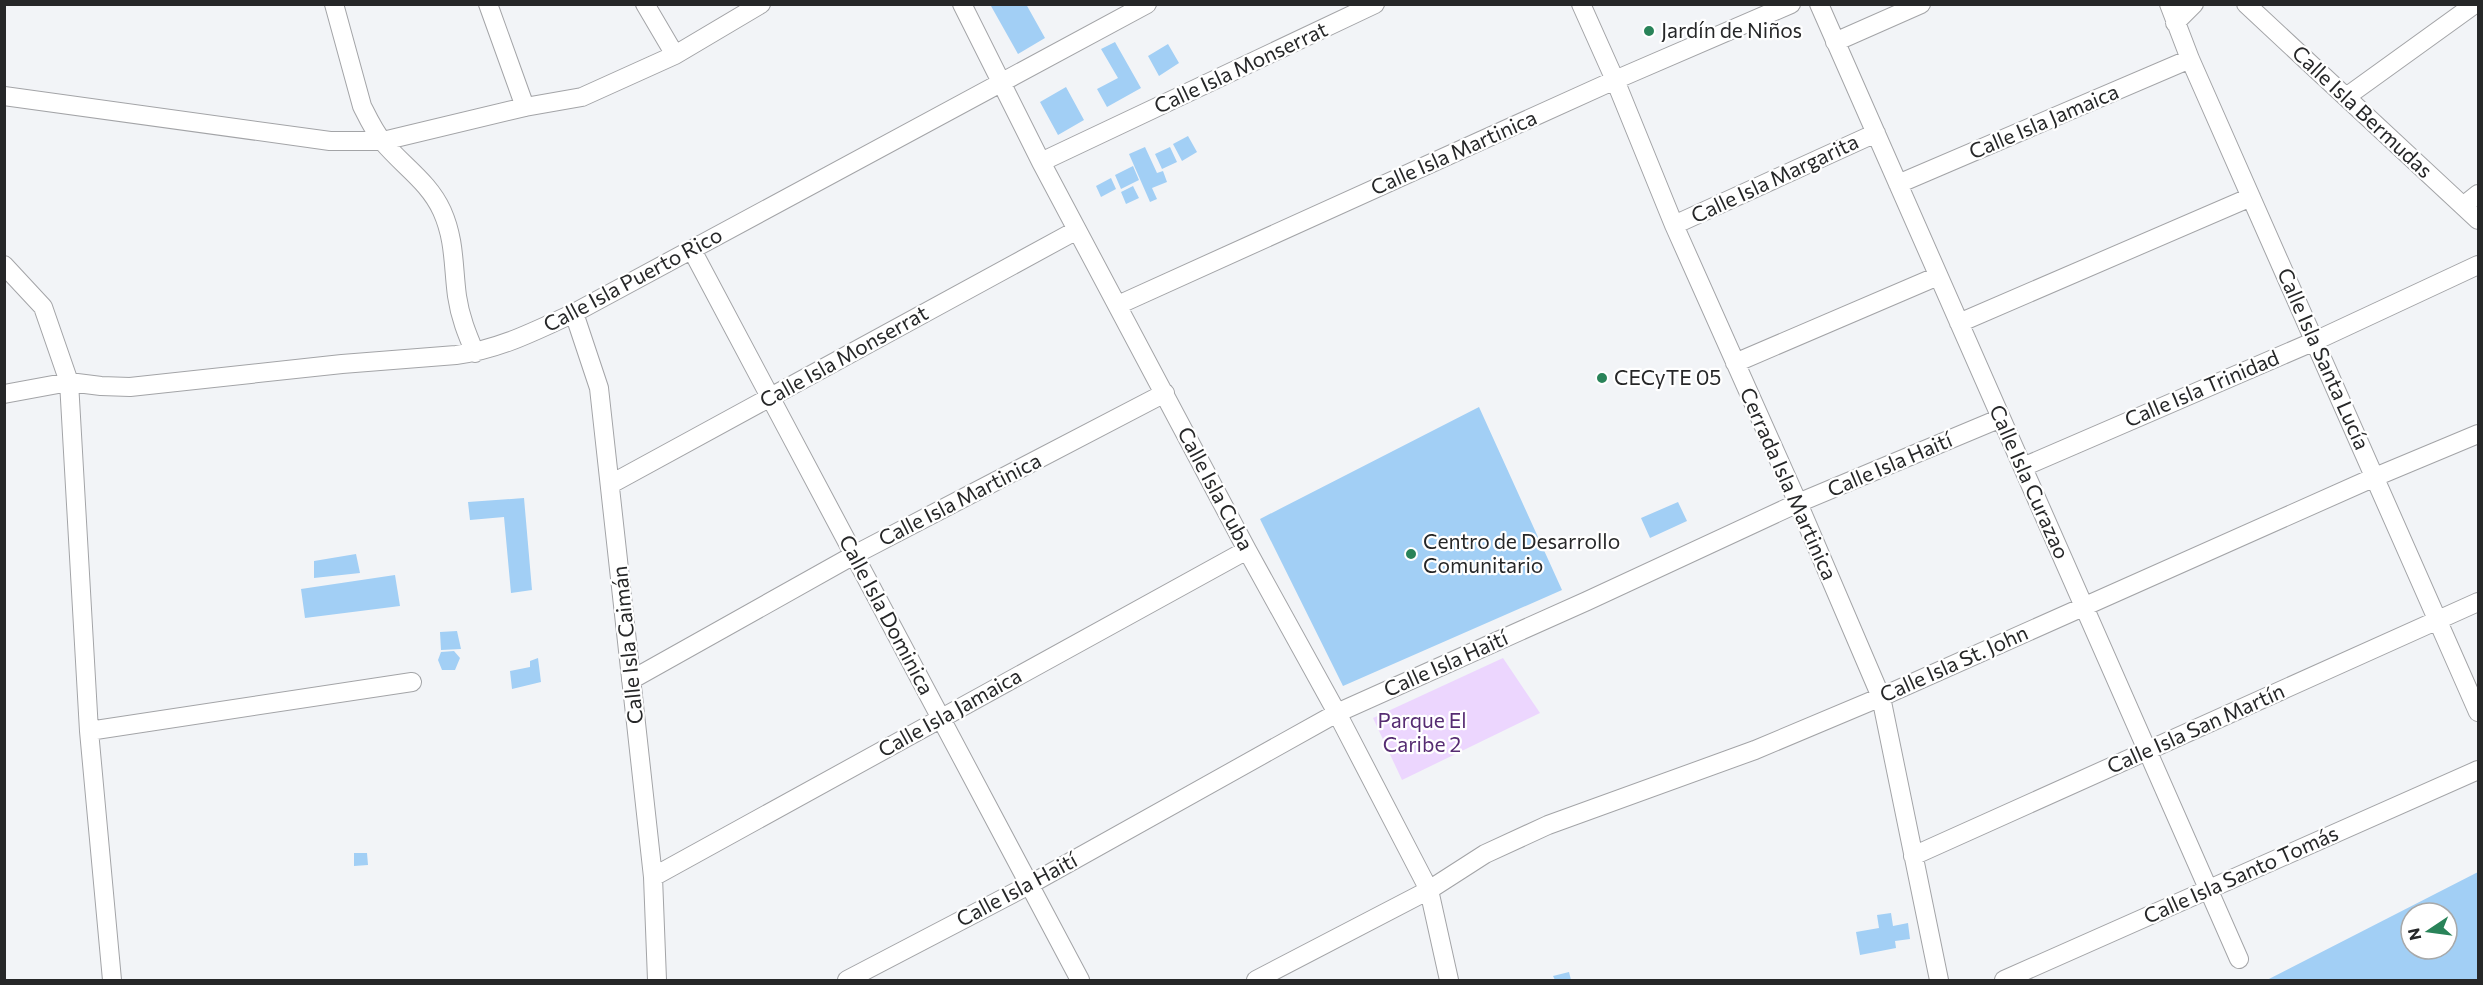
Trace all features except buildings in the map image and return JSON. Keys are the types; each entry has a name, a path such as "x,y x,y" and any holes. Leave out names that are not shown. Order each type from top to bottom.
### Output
{"street":[{"path":"334,4 362,106 383,141 428,187 441,208 452,233 457,295 462,323 475,353"},
{"path":"488,4 525,107"},
{"path":"645,4 675,55"},
{"path":"4,96 330,141 383,141 525,107 582,97 675,55 761,4"},
{"name":"Calle Isla Cuba","path":"962,4 1000,85 1247,550 1337,712 1429,890 1449,981"},
{"name":"Calle Isla Puerto Rico","path":"4,394 69,382 130,387 475,353 511,342 574,313 1147,4"},
{"name":"Calle Isla Monserrat","path":"1041,162 1376,4"},
{"name":"Cerrada Isla Martinica","path":"1581,4 1615,80 1674,225 1798,503 1881,697 1939,981"},
{"name":"Calle Isla Martinica","path":"1118,305 1615,80 1791,4"},
{"name":"Calle Isla Curazao","path":"1819,4 2239,959"},
{"path":"1835,42 1921,4"},
{"name":"Calle Isla Santa Lucía","path":"2169,4 2190,59 2478,712"},
{"path":"2175,23 2194,4"},
{"name":"Calle Isla Bermudas","path":"2246,4 2478,220"},
{"path":"2346,97 2475,4"},
{"name":"Calle Isla Jamaica","path":"1898,184 2190,59"},
{"name":"Calle Isla Margarita","path":"1674,225 1876,133"},
{"path":"2463,206 2478,194"},
{"path":"1959,323 2251,197"},
{"name":"Calle Isla Monserrat","path":"611,484 1077,230"},
{"name":"Calle Isla Dominica","path":"692,250 1080,981"},
{"path":"4,265 44,307 69,382 89,731 112,981"},
{"name":"Calle Isla Trinidad","path":"2023,467 2315,341 2478,265"},
{"path":"1735,363 1938,276"},
{"name":"Calle Isla Caimán","path":"574,313 599,388 611,484 653,877 657,981"},
{"name":"Calle Isla Martinica","path":"631,680 854,555 1165,393"},
{"name":"Calle Isla Haití","path":"847,981 1029,885 1337,712 1587,601 1798,503 2001,418"},
{"name":"Calle Isla St. John","path":"1256,981 1429,890 1485,855 1548,825 1745,754 1881,697 2084,605 2478,434"},
{"name":"Calle Isla Jamaica","path":"653,877 1247,550"},
{"name":"Calle Isla San Martín","path":"1912,856 2478,602"},
{"path":"89,731 412,682"},
{"name":"Calle Isla Santo Tomás","path":"2004,981 2478,770"}],"green space":[{"name":"Parque El Caribe 2","path":"1503,658 1540,713 1402,780 1373,718"}],"place":[{"name":"Jardín de Niños","path":"1649,31"},
{"name":"CECyTE 05","path":"1602,378"},
{"name":"Centro de Desarrollo Comunitario","path":"1411,554"}]}
